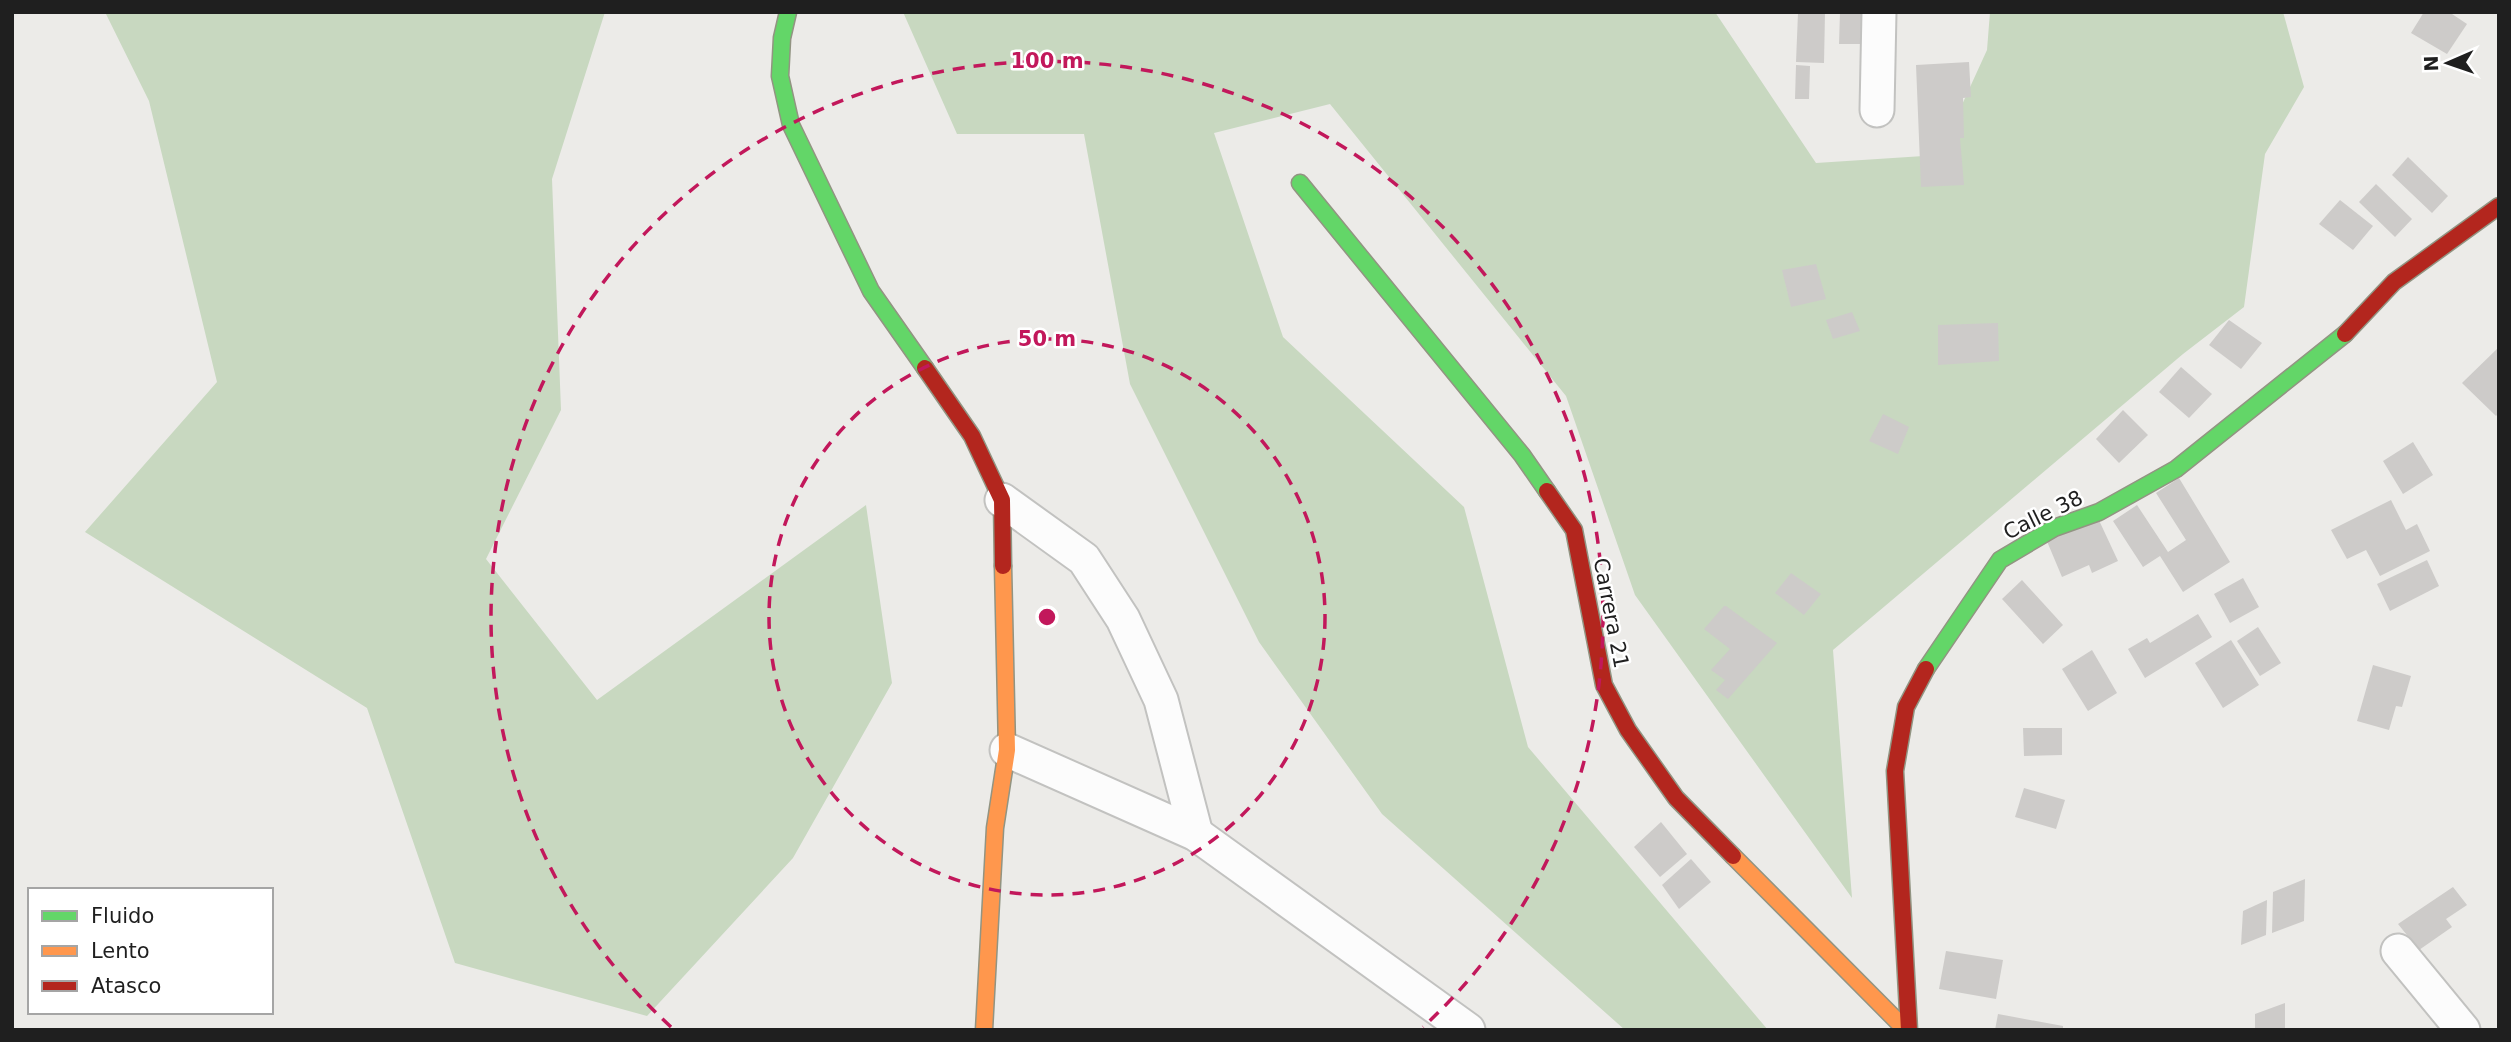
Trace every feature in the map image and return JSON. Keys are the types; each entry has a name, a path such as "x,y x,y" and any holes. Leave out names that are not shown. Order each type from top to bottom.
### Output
{"street":[{"path":"788,12 782,38 780,76 791,125 871,290 972,436 1002,500 1007,750 995,828 984,1030"},
{"path":"1877,110 1878,12"},
{"name":"Carrera 21","path":"1300,183 1522,454 1574,530 1604,685 1628,730 1676,798 1908,1030"},
{"name":"Calle 38","path":"1908,1030 1895,771 1906,707 1934,654 2000,560 2054,528 2099,512 2176,469 2339,340 2394,282 2499,206"},
{"path":"1002,500 1084,559 1123,619 1161,700 1196,834"},
{"path":"1007,750 1196,834 1468,1030"},
{"path":"2398,951 2463,1030"}],"green space":[{"path":"105,12 605,12 552,179 561,410 486,559 597,700 866,505 892,683 793,858 647,1016 455,963 367,708 85,532 217,382 149,101"},
{"path":"903,12 1715,12 1816,163 1939,155 1987,50 1990,12 2283,12 2304,87 2265,154 2244,307 2183,354 1833,650 1852,898 1635,595 1566,396 1330,104 1214,133 1283,337 1464,507 1528,747 1768,1030 1625,1030 1382,814 1259,642 1130,384 1084,134 957,134"}],"building":[{"path":"1840,12 1863,13 1862,44 1839,44"},
{"path":"2424,12 2449,12 2467,24 2447,54 2411,33"},
{"path":"1798,13 1825,13 1824,63 1796,62"},
{"path":"1969,62 1971,97 1963,98 1964,138 1960,138 1964,185 1921,187 1916,65"},
{"path":"1796,65 1810,66 1809,99 1795,99"},
{"path":"2408,157 2448,196 2432,213 2392,175"},
{"path":"2376,184 2412,219 2395,237 2359,202"},
{"path":"2340,200 2373,226 2353,250 2319,224"},
{"path":"1816,264 1826,299 1791,307 1782,270"},
{"path":"1852,312 1860,331 1833,339 1826,320"},
{"path":"2229,320 2262,343 2241,369 2209,345"},
{"path":"1998,323 1999,361 1938,365 1938,325"},
{"path":"2499,347 2499,413 2496,416 2462,383"},
{"path":"2181,367 2212,394 2189,418 2159,392"},
{"path":"2123,410 2148,435 2119,463 2096,439"},
{"path":"1883,414 1909,427 1898,454 1869,441"},
{"path":"2413,442 2433,475 2403,494 2383,461"},
{"path":"2179,478 2230,562 2183,592 2160,556 2143,567 2113,521 2137,505 2168,552 2186,540 2156,493"},
{"path":"2391,500 2406,530 2417,524 2430,551 2380,576 2366,550 2347,559 2331,530"},
{"path":"2097,516 2118,561 2092,573 2089,565 2062,577 2046,539"},
{"path":"2427,560 2439,586 2390,611 2377,584"},
{"path":"1791,573 1821,594 1804,615 1775,593"},
{"path":"2243,578 2259,607 2230,623 2214,594"},
{"path":"2022,580 2063,625 2043,644 2002,599"},
{"path":"1724,606 1777,643 1728,699 1716,690 1725,680 1711,670 1730,649 1704,629"},
{"path":"2198,614 2212,637 2145,678 2128,649 2147,638 2150,643"},
{"path":"2258,627 2281,663 2260,676 2237,641"},
{"path":"2231,640 2259,685 2223,708 2195,663"},
{"path":"2092,650 2117,693 2088,711 2062,669"},
{"path":"2373,665 2411,676 2402,707 2396,706 2389,730 2357,721"},
{"path":"2023,728 2062,728 2062,755 2024,756"},
{"path":"2024,788 2065,800 2056,829 2015,817"},
{"path":"1661,822 1687,854 1660,877 1634,847"},
{"path":"1691,859 1711,882 1679,909 1662,885"},
{"path":"2305,879 2304,921 2272,933 2273,892"},
{"path":"2453,887 2467,905 2446,919 2452,927 2419,950 2398,924"},
{"path":"2267,900 2266,935 2241,945 2243,911"},
{"path":"1946,951 2003,960 1996,999 1939,989"},
{"path":"2285,1003 2285,1030 2255,1030 2255,1014"},
{"path":"1998,1014 2063,1026 2063,1030 1995,1030"}],"traffic: fast":[{"path":"788,12 782,38 780,76 791,125 871,291 925,368"},
{"path":"1300,183 1522,455 1547,491"},
{"path":"1926,669 2000,560 2054,528 2099,512 2176,469 2345,334"}],"traffic: slow":[{"path":"984,1030 995,828 1007,750 1003,566"},
{"path":"1733,856 1906,1030"}],"traffic: jam":[{"path":"2345,334 2394,282 2499,206"},
{"path":"925,368 972,436 1002,500 1003,566"},
{"path":"1547,491 1574,530 1604,685 1628,730 1676,798 1733,856"},
{"path":"1909,1030 1895,771 1906,707 1926,669"}]}
